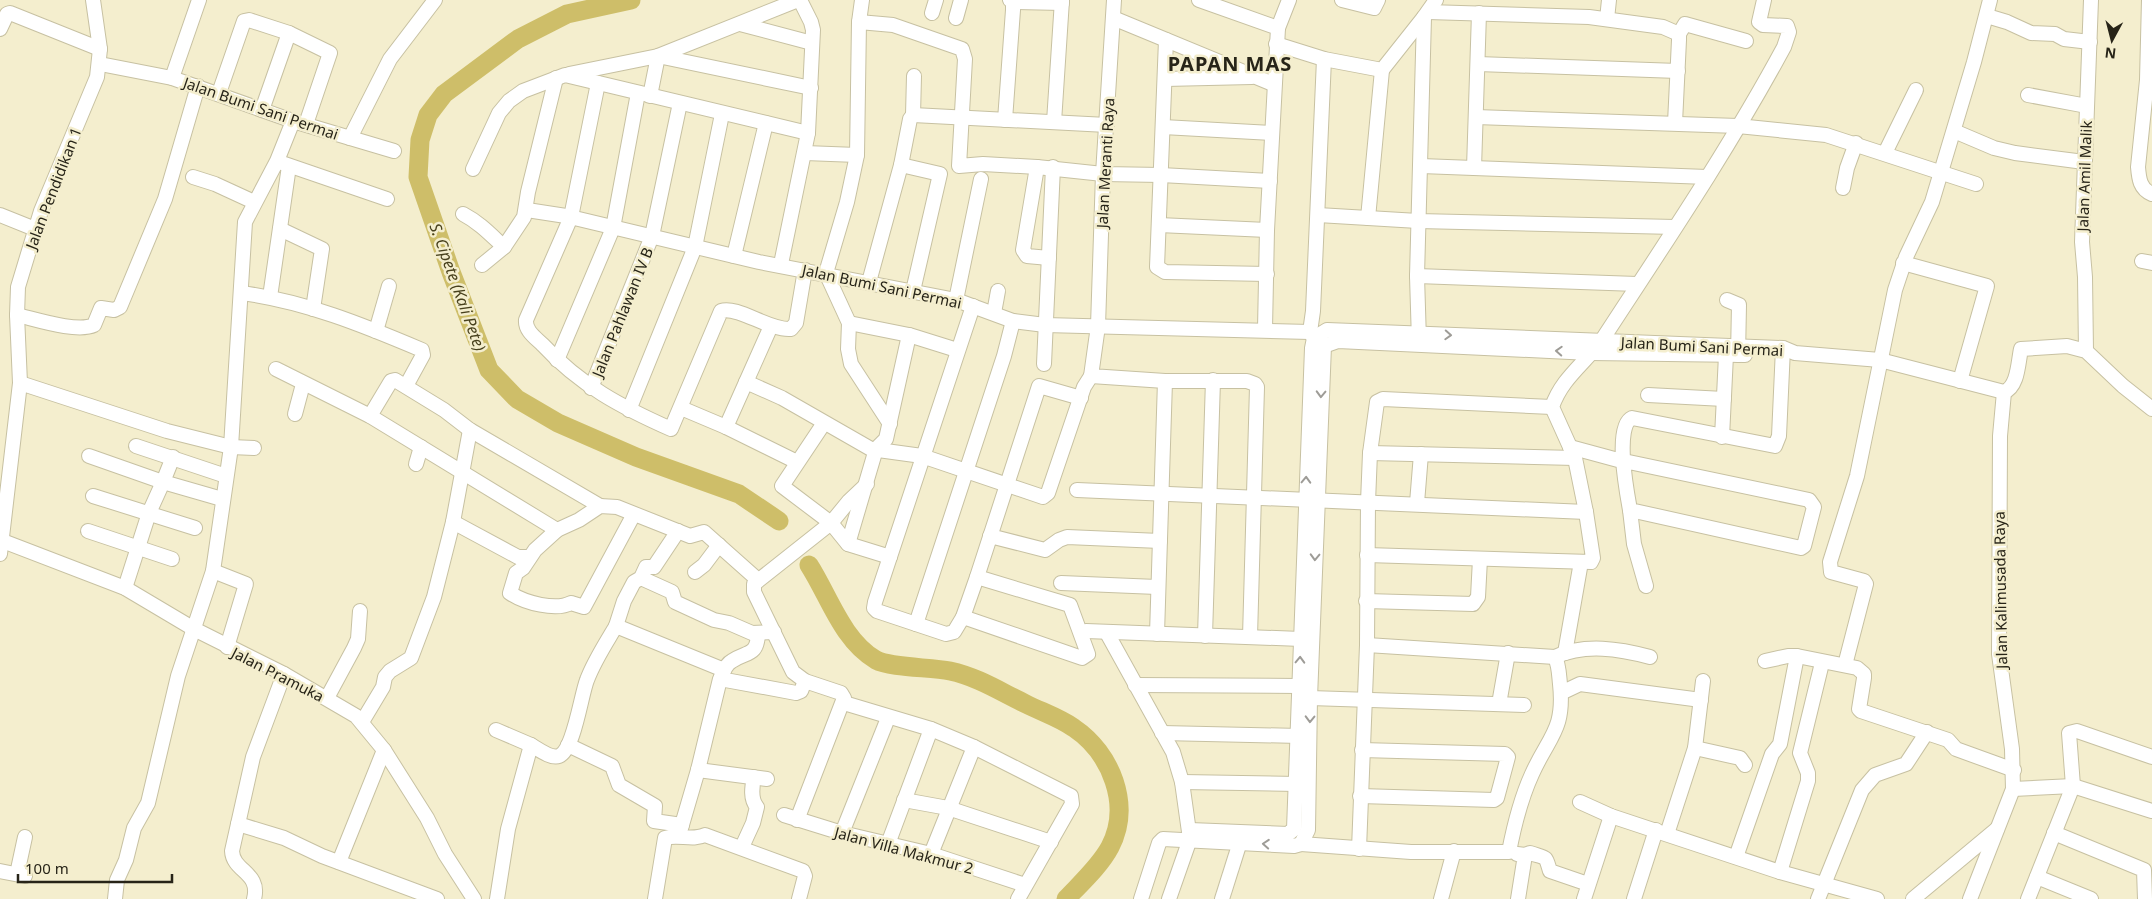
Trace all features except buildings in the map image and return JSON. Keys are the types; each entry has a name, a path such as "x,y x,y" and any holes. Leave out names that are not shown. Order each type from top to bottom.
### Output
{"street":[{"name":"Jalan Pendidikan 1","path":"1,545 5,457 20,383 17,315 18,287 35,229 97,77 100,64 100,49 93,0"},
{"path":"172,78 199,0"},
{"name":"Jalan Bumi Sani Permai","path":"100,64 172,78 300,123 350,138 377,81 390,59 435,0"},
{"path":"473,169 499,113 509,101 523,91 560,76 658,56 799,0"},
{"name":"Jalan Bumi Sani Permai","path":"799,0 811,22 811,88 805,153 781,264 956,300 1014,321 1045,325 1265,329 1316,339 1338,341 1419,339 1602,340 1648,348 1787,353 1880,360 2004,392"},
{"path":"862,0 859,22 857,155 847,202 826,274 849,323 848,349 852,364 890,424"},
{"path":"956,18 962,0"},
{"name":"Jalan Meranti Raya","path":"1007,484 1046,496 1084,387 1090,376 1098,326 1114,0"},
{"path":"1199,0 1278,28"},
{"path":"1265,329 1273,84 1278,28 1289,0"},
{"path":"1342,0 1374,8 1378,0"},
{"path":"1368,218 1382,70 1436,0"},
{"path":"1607,19 1609,0"},
{"path":"1552,407 1564,383 1602,340 1675,228 1784,47 1789,32 1787,26 1761,24 1759,18 1764,0"},
{"path":"1846,666 1866,582 1831,572 1829,567 1857,476 1895,290 1903,263 1932,202 1954,132 1990,0"},
{"name":"Jalan Amil Malik","path":"2086,351 2085,277 2082,242 2091,0"},
{"path":"1005,120 1012,1 1062,1 1054,122"},
{"path":"2150,9 2147,80 2138,167 2143,188 2152,194"},
{"path":"0,29 7,14 10,13 100,49"},
{"path":"1426,14 1479,13 1607,19 1663,27 1678,34"},
{"path":"1474,168 1479,13"},
{"path":"1426,14 1422,166 1418,221 1419,339 1590,353 1648,348"},
{"path":"1987,16 2007,22 2030,33 2055,34 2064,38 2090,42"},
{"path":"1113,18 1273,84"},
{"path":"115,899 117,880 126,860 134,828 148,804 172,698 213,571 230,447 245,222 254,202 283,163 330,53 289,33 249,20 244,21 219,94"},
{"path":"859,22 894,25 962,49 965,59 959,166 983,164 1037,166 1104,174 1161,175 1270,182"},
{"path":"740,24 812,43"},
{"path":"1676,124 1678,34 1686,24 1746,41"},
{"path":"262,110 289,33"},
{"path":"1166,40 1156,260 1159,270 1266,274"},
{"path":"1276,44 1324,59 1382,70"},
{"path":"658,56 811,88"},
{"path":"557,360 614,228 644,94 658,56"},
{"path":"1301,844 1308,830 1311,500 1316,339 1313,311 1324,59"},
{"path":"1478,64 1678,71"},
{"path":"560,76 598,83 722,114 808,132"},
{"path":"482,265 504,247 527,210 528,192 560,76"},
{"path":"869,282 902,165 910,119 913,115 914,76"},
{"path":"1165,79 1256,77"},
{"path":"598,83 571,217 526,320 528,330 557,360 591,388 629,410 671,429 721,311 729,310 786,330 794,327 805,270"},
{"path":"17,315 70,326 88,327 94,325 101,308 114,310 120,307 165,199 198,86"},
{"path":"1885,153 1916,90"},
{"path":"2028,95 2087,106"},
{"name":"Jalan Pahlawan IV B","path":"591,388 652,236 680,103"},
{"path":"629,410 695,247 722,114"},
{"path":"913,115 1107,125"},
{"path":"1476,117 1738,126 1826,135 1942,171 1976,184"},
{"path":"734,256 766,123"},
{"path":"1163,127 1272,133"},
{"path":"1954,132 1994,148 2016,153 2084,162"},
{"path":"350,138 394,150"},
{"path":"1842,188 1846,168 1856,143"},
{"path":"805,153 857,155"},
{"path":"283,163 387,199"},
{"path":"270,297 280,228 283,163"},
{"path":"902,165 940,174 913,291"},
{"path":"1037,166 1023,250 1028,256 1049,258"},
{"path":"1422,166 1707,176"},
{"path":"1044,364 1053,167"},
{"path":"193,177 215,184 254,202"},
{"path":"956,300 981,179"},
{"path":"527,210 571,217 734,256 781,264"},
{"path":"463,214 482,225 504,247"},
{"path":"0,215 35,229"},
{"path":"1318,215 1418,221 1675,228"},
{"path":"1159,225 1267,230"},
{"path":"280,228 322,249 313,309"},
{"path":"1903,263 1987,286 1960,381"},
{"path":"1417,276 1637,284"},
{"path":"376,331 389,286"},
{"path":"994,313 998,291"},
{"path":"241,293 270,297 313,309 376,331 424,351 406,386"},
{"path":"1722,437 1724,399 1734,352 1739,306 1727,300"},
{"path":"973,306 890,557 874,608 877,611 949,634 954,632 963,617 977,577 1038,386 1081,398"},
{"path":"916,624 1014,321"},
{"path":"849,323 909,334 957,350"},
{"path":"726,427 771,326"},
{"path":"848,544 876,449 886,439 909,334"},
{"path":"2004,392 2011,390 2014,384 2021,349 2066,346 2086,351 2123,386 2152,409"},
{"path":"1646,586 1634,544 1624,461 1624,427 1628,420 1632,418 1770,446 1778,445 1787,353"},
{"path":"276,369 370,416 463,475 557,530"},
{"path":"1090,376 1165,381 1247,381 1255,384 1259,391 1250,637"},
{"path":"370,416 393,380 406,386 470,430 600,506 617,507 690,536 704,532 758,580"},
{"path":"1205,636 1213,380"},
{"path":"1157,634 1165,381"},
{"path":"746,382 782,398 871,449 922,456 1007,484"},
{"path":"20,383 167,431 230,447 254,448"},
{"path":"295,414 303,384"},
{"name":"Jalan Kalimusada Raya","path":"1970,899 2013,789 2014,770 1999,644 2000,436 2004,392"},
{"path":"1648,395 1724,399"},
{"path":"1359,849 1367,645 1368,502 1370,453 1375,407 1379,400 1552,407"},
{"path":"1367,555 1591,562 1593,558 1586,512 1572,453 1552,407"},
{"path":"680,408 726,427 797,462"},
{"path":"824,423 782,486 832,523 848,544 890,557"},
{"path":"362,722 383,687 390,671 411,658 434,597 453,522 470,430"},
{"path":"136,446 226,476"},
{"path":"416,464 421,447"},
{"path":"1370,453 1572,453 1624,461 1809,500 1814,507 1804,546 1796,548 1630,510"},
{"path":"1416,503 1421,454"},
{"path":"89,456 163,482 222,499"},
{"path":"125,588 149,513 173,457"},
{"path":"797,820 844,703 844,698 841,693 805,681 793,672 754,592 754,584 832,523 867,484"},
{"path":"1077,490 1416,503 1586,512"},
{"path":"93,496 195,528"},
{"path":"1141,899 1161,840 1190,835 1292,832 1296,824 1301,639 1311,500"},
{"path":"600,506 580,520 557,530 529,557 523,568 516,573 510,591 512,594 550,606 564,607 571,603 584,607 634,514"},
{"path":"453,522 518,557 529,557"},
{"path":"88,531 172,559"},
{"path":"496,730 556,756 564,752 575,728 587,680 616,626 624,601 634,582 641,578 646,568 657,563 678,531"},
{"path":"990,536 1045,550 1062,538 1067,537 1160,541"},
{"name":"Jalan Pramuka","path":"1,545 125,588 227,647 284,674 327,698 362,722 384,750 469,896"},
{"path":"695,572 704,565 719,545"},
{"path":"1366,601 1473,604 1478,597 1480,559"},
{"path":"1509,852 1517,819 1532,774 1550,744 1559,722 1561,693 1560,655 1581,562"},
{"path":"213,571 246,584 227,647"},
{"path":"963,617 1082,658 1087,656 1088,652 1070,605 977,577"},
{"path":"641,578 672,592 675,602 714,620 758,634 774,632"},
{"path":"1061,583 1157,588"},
{"path":"327,698 358,639 360,612"},
{"path":"616,626 722,674 796,693 801,690 805,681"},
{"path":"1086,631 1301,639"},
{"path":"1107,633 1162,733 1177,763 1182,782 1190,835 1169,899"},
{"path":"655,899 664,842 668,837 680,830 698,770 722,674 733,660 754,650 758,643 758,634"},
{"path":"1367,645 1560,655 1603,649 1625,650 1650,657"},
{"path":"1499,704 1508,653"},
{"path":"1765,662 1788,656 1797,656 1856,668 1864,674 1860,710 1948,740 1959,751 2014,770"},
{"path":"1736,857 1774,753 1780,744 1797,656"},
{"path":"1780,872 1809,776 1801,758 1802,744 1821,667"},
{"path":"254,899 256,887 254,881 232,855 253,757 284,674"},
{"path":"1634,899 1695,748 1703,681"},
{"path":"1561,693 1580,684 1701,700"},
{"path":"1135,685 1300,686"},
{"path":"1310,698 1524,705"},
{"path":"844,703 888,718 931,729 974,747 1071,796 1072,804 1018,899"},
{"path":"842,833 888,718"},
{"path":"888,844 931,729"},
{"path":"2028,899 2074,786 2067,736 2070,731 2152,757"},
{"path":"1818,899 1822,884 1862,790 1875,775 1906,764 1927,732"},
{"path":"1162,733 1298,736"},
{"path":"497,899 508,829 531,745"},
{"path":"568,745 612,766 619,785 655,806 654,821 698,838 708,835 804,872 805,876 799,899"},
{"path":"931,854 974,747"},
{"path":"1695,748 1740,758 1745,765"},
{"path":"339,862 384,750"},
{"path":"1360,796 1494,800 1497,798 1508,757 1505,754 1362,750"},
{"path":"1774,753 1801,758"},
{"path":"698,770 760,778 752,790 753,803 757,807 753,823 742,847"},
{"path":"1182,782 1297,784"},
{"path":"2013,789 2074,786 2152,811"},
{"path":"904,800 948,808 1051,842"},
{"path":"1580,802 1611,816 1780,872 1877,899"},
{"name":"Jalan Villa Makmur 2","path":"784,815 842,833 931,854 1025,885"},
{"path":"1584,899 1611,816"},
{"path":"238,824 284,838 339,862 437,899"},
{"path":"1913,899 1999,827"},
{"path":"2054,832 2144,870 2145,899"},
{"path":"1190,835 1240,842 1294,846 1301,844 1410,852 1509,852 1525,855 1530,853 1546,859 1549,862 1550,871 1588,884"},
{"path":"0,871 21,875 25,837"},
{"path":"1222,899 1240,842"},
{"path":"1441,899 1454,851"},
{"path":"1518,899 1525,855"},
{"path":"2037,877 2091,899"}],"waterway":[{"name":"S. Cipete (Kali Pete)","path":"631,0 567,14 518,39 444,94 428,115 420,140 418,177 451,272 489,370 517,399 558,423 636,457 739,494 779,521"},
{"name":"S. Cipete (Kali Pete)","path":"809,565 845,629 854,641 876,660 891,665 950,671 980,681 1069,724 1098,751 1114,781 1118,797 1119,814 1116,831 1110,847 1101,861 1066,899"}],"district":[{"name":"PAPAN MAS","path":"1230,63"}]}
